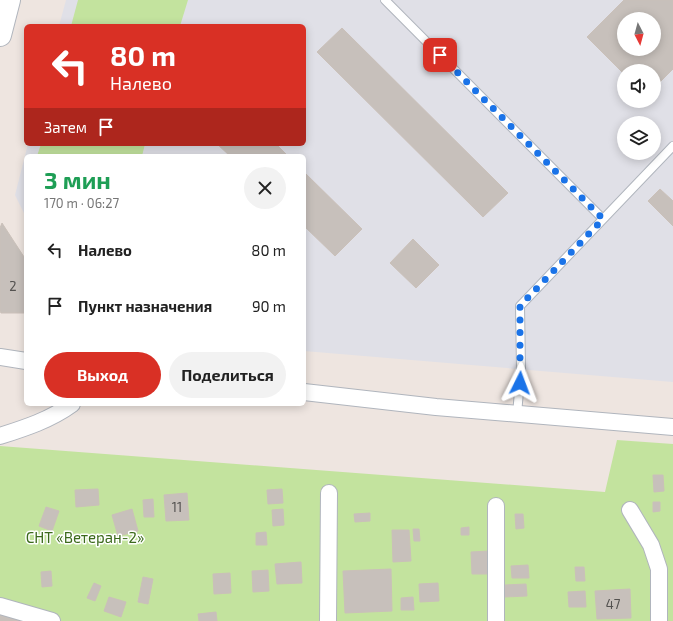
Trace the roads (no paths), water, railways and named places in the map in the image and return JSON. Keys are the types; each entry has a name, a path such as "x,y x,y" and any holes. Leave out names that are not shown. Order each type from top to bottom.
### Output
{"main road":[{"path":"0,35 10,0"}],"street":[{"path":"0,357 24,361"},
{"path":"306,392 436,407 673,427"},
{"path":"0,436 36,425 69,406"},
{"path":"328,621 329,493"},
{"path":"496,506 496,621"},
{"path":"630,510 651,545 659,569 660,621"},
{"path":"0,606 52,621"}],"lane":[{"path":"385,0 603,219"},
{"path":"517,414 521,369 520,306 673,146"}],"park label":[{"name":"СНТ «Ветеран-2»","path":"85,537"}]}
